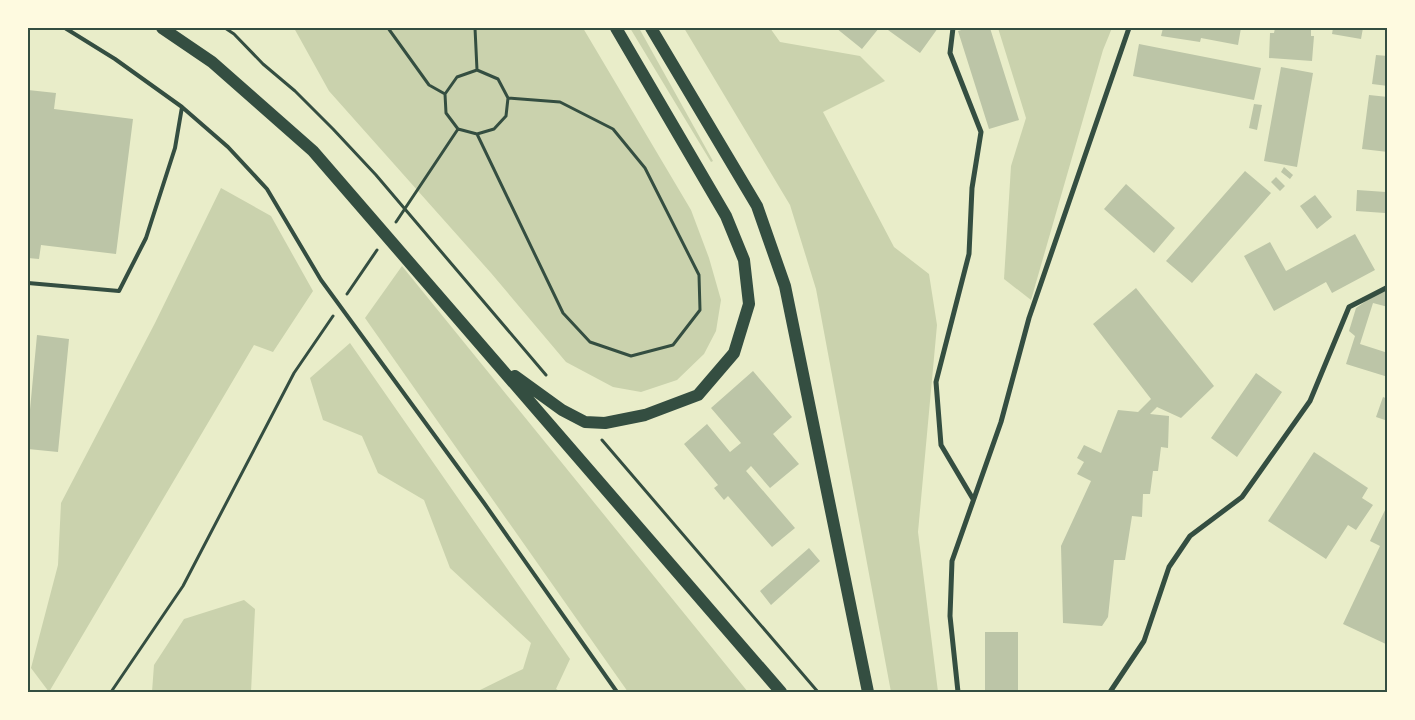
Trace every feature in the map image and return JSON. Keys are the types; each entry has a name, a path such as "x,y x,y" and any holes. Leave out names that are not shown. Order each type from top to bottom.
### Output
{"main road":[{"path":"162,28 212,62 313,151 782,692"},
{"path":"497,362 562,410 585,422 605,423 645,416 698,395 734,353 749,304 744,260 726,216 616,28"},
{"path":"651,28 756,206 785,286 868,692"}],"street":[{"path":"953,28 950,53 981,132 972,188 969,254 936,382 941,445 973,499"},
{"path":"958,692 950,616 952,561 1001,422 1029,318 1129,28"},
{"path":"1110,692 1144,641 1169,566 1190,536 1242,498 1310,401 1349,307 1388,287"}],"lane":[{"path":"65,28 115,59 182,107 228,148 267,190 321,280 484,503 618,692"},
{"path":"28,283 119,291 146,238 175,148 182,107"}],"path":[{"path":"225,28 234,34 263,64 295,91 376,175 552,381"},
{"path":"388,28 429,85 445,94"},
{"path":"475,28 477,70"},
{"path":"477,70 498,80 508,98 506,116 494,129 477,134 458,128 446,113 445,94 457,77 477,70"},
{"path":"477,134 562,312 590,342 631,356 673,345 700,310 699,275 645,168 613,129 560,102 508,98"},
{"path":"111,692 183,586 294,373 312,348"},
{"path":"598,435 818,692"}],"green space":[{"path":"294,28 583,28 691,210 709,258 721,300 716,331 704,354 677,380 641,392 613,387 566,362 491,273 329,91"},
{"path":"630,28 639,28 713,161 711,162"},
{"path":"684,28 770,28 780,42 860,56 885,81 823,112 894,247 929,274 937,325 918,532 938,692 891,692 816,289 790,205"},
{"path":"998,28 1112,28 1103,50 1031,300 1004,279 1011,166 1026,118"},
{"path":"221,188 271,216 313,291 273,352 254,345 49,692 31,668 58,565 61,503 155,323"},
{"path":"402,266 748,692 628,692 365,318"},
{"path":"350,343 570,659 556,689 561,692 476,692 523,669 531,643 450,568 424,500 378,473 362,436 323,420 310,378"},
{"path":"244,600 255,609 251,692 152,692 154,665 184,619"}],"building":[{"path":"836,28 879,28 862,49"},
{"path":"890,28 938,28 920,53 888,30"},
{"path":"968,28 990,28 1019,120 989,129 958,31"},
{"path":"1163,28 1241,28 1238,45 1201,38 1200,42 1161,36"},
{"path":"1275,28 1311,28 1311,36 1314,36 1312,61 1269,58 1270,33 1274,33"},
{"path":"1333,28 1363,28 1361,39 1332,34"},
{"path":"1139,44 1261,68 1254,100 1133,76"},
{"path":"1376,55 1388,56 1388,86 1372,84"},
{"path":"1281,67 1313,73 1297,167 1264,161"},
{"path":"28,90 56,93 54,109 133,119 116,254 41,245 39,259 28,258"},
{"path":"1369,95 1388,97 1388,152 1362,149"},
{"path":"1254,104 1262,105 1257,130 1249,128"},
{"path":"1284,167 1293,175 1290,179 1281,172"},
{"path":"1245,171 1271,193 1192,283 1166,261"},
{"path":"1276,177 1285,186 1280,191 1271,182"},
{"path":"1126,184 1175,228 1154,253 1104,209"},
{"path":"1357,190 1386,192 1385,213 1356,211"},
{"path":"1315,195 1332,217 1317,229 1300,206"},
{"path":"1355,234 1375,270 1332,293 1326,282 1274,311 1244,256 1270,242 1286,271"},
{"path":"1136,288 1214,386 1181,418 1157,407 1150,414 1169,416 1168,448 1161,447 1158,471 1153,471 1150,494 1143,494 1142,517 1132,516 1125,560 1114,560 1108,617 1102,626 1063,623 1061,546 1091,481 1077,474 1084,462 1077,458 1084,445 1101,453 1118,410 1138,412 1151,399 1093,324"},
{"path":"1383,289 1388,291 1388,307 1373,303 1360,344 1388,353 1388,377 1346,364 1355,336 1349,331 1356,308"},
{"path":"37,335 69,339 58,452 28,449"},
{"path":"753,371 792,417 773,434 799,464 770,488 751,466 746,471 795,528 772,547 728,496 724,500 714,488 718,485 684,444 707,424 730,452 741,443 711,408"},
{"path":"1256,373 1282,392 1237,457 1211,438"},
{"path":"1383,397 1388,399 1388,421 1376,417"},
{"path":"1314,452 1368,488 1362,498 1373,505 1356,530 1348,525 1326,559 1268,521"},
{"path":"1388,504 1388,645 1343,624 1380,546 1370,541"},
{"path":"809,548 820,561 771,605 760,591"},
{"path":"985,632 1018,632 1018,692 985,692"}]}
